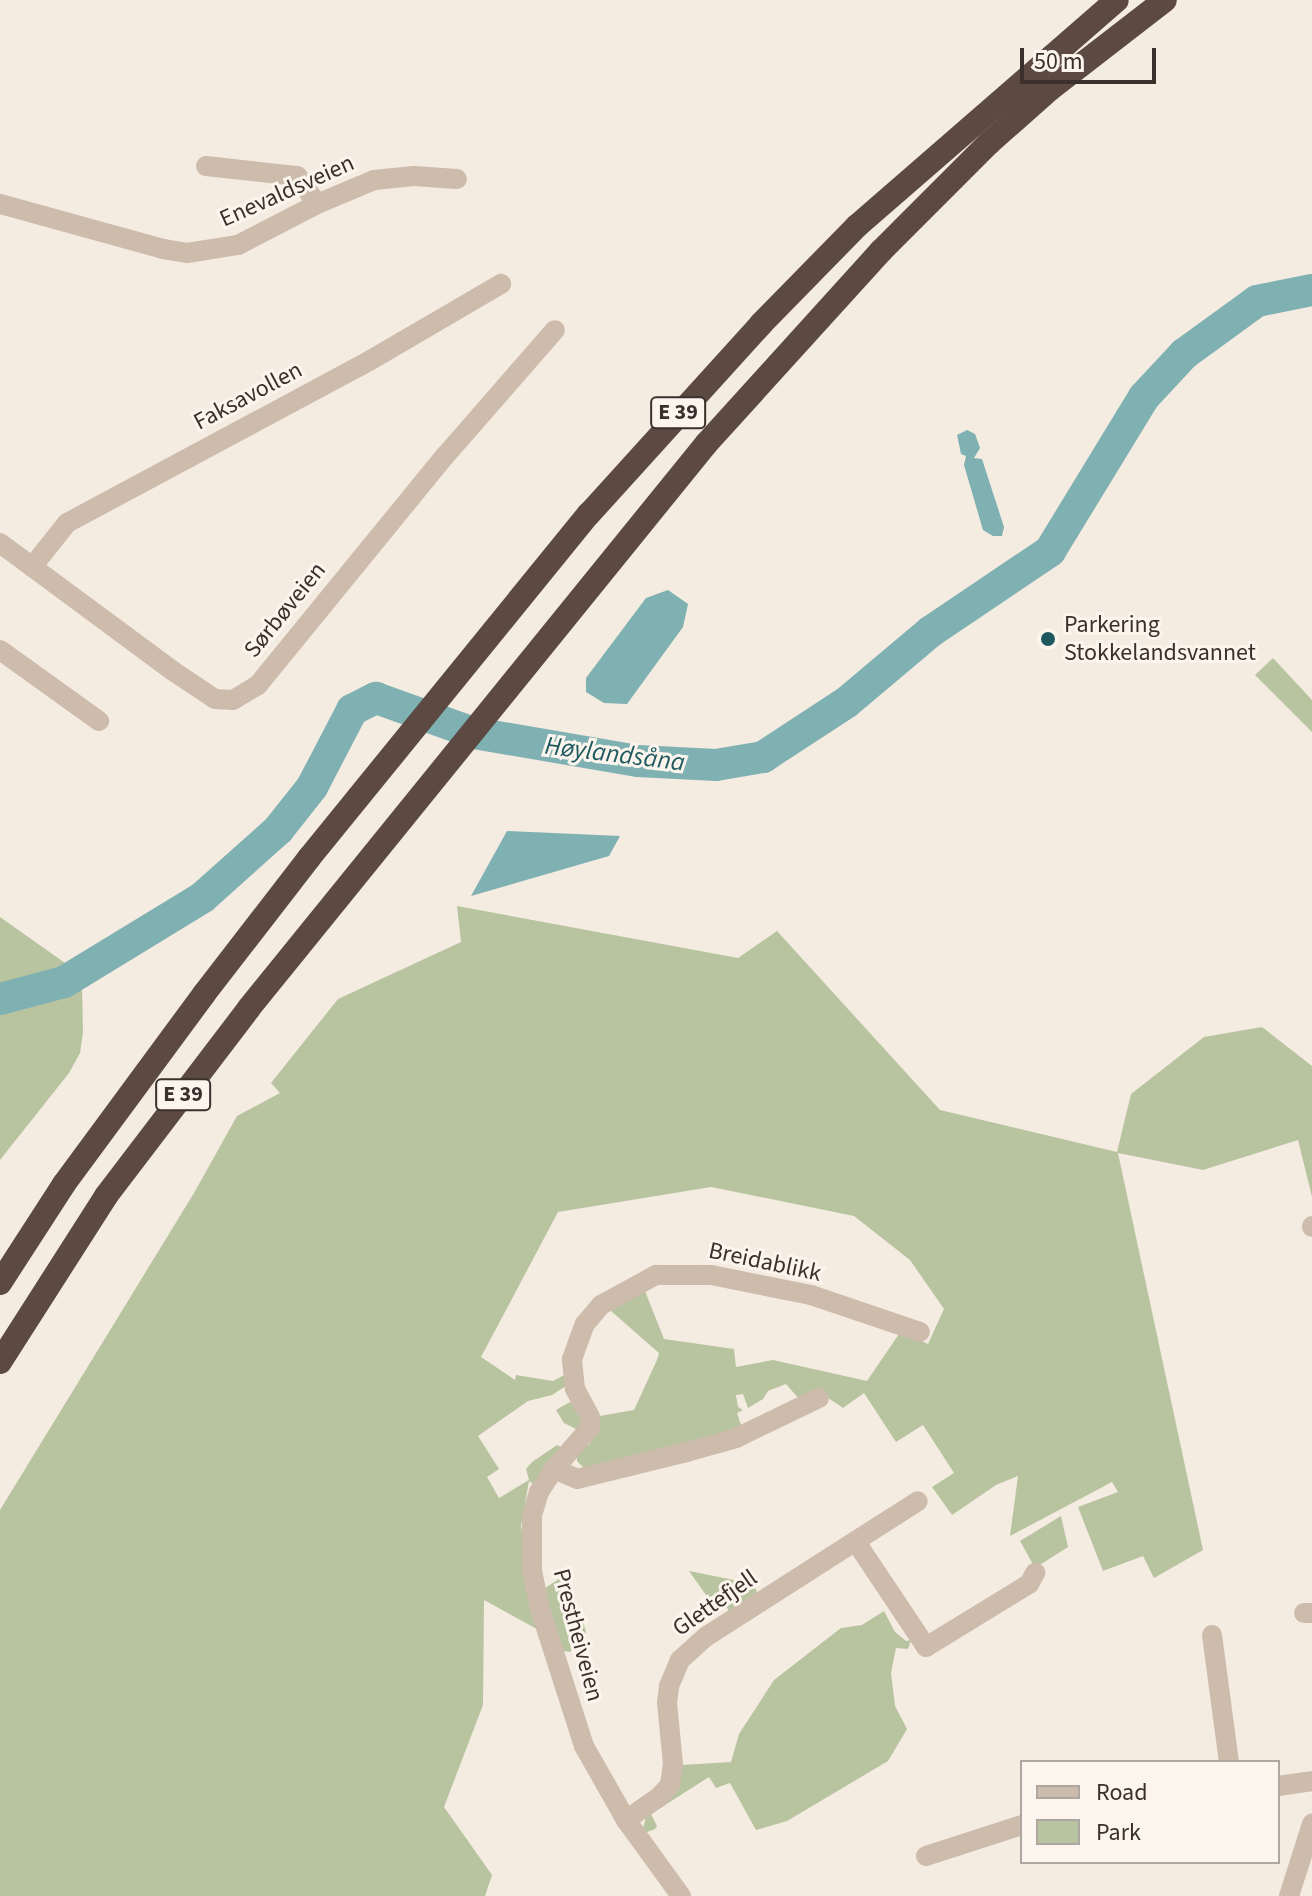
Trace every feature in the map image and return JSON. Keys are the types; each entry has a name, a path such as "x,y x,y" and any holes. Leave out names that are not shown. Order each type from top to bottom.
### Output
{"highway":[{"name":"E 39","path":"0,1283 64,1184 204,994 337,823 509,610 676,416 857,226 1117,0"},
{"name":"E 39","path":"0,1362 106,1196 382,841 706,444 881,251 989,143 1050,89 1165,0"}],"street":[{"path":"206,166 224,171 297,176 317,204"},
{"name":"Enevaldsveien","path":"0,204 187,253 238,245 317,204 374,180 391,177 457,179"},
{"name":"Faksavollen","path":"32,567 67,523 369,361 501,284"},
{"name":"Sørbøveien","path":"0,543 215,699 233,700 247,694 555,330"},
{"path":"0,650 99,721"},
{"name":"Breidablikk","path":"554,1469 590,1428 586,1406 575,1389 572,1359 585,1324 601,1305 656,1275 711,1275 811,1295 920,1332"},
{"path":"554,1469 577,1479 687,1452 736,1438 819,1398"},
{"name":"Prestheiveien","path":"554,1469 539,1492 532,1515 532,1570 538,1601 557,1671 584,1746 668,1892"},
{"name":"Glettefjell","path":"626,1820 658,1798 670,1785 673,1764 667,1703 669,1686 680,1660 707,1636 918,1501"},
{"path":"856,1542 926,1647 1029,1584 1035,1573"},
{"path":"1212,1635 1229,1760"},
{"path":"1280,1786 1312,1781"},
{"path":"1289,1896 1312,1824"},
{"path":"926,1856 1020,1826"}],"green space":[{"path":"1273,658 1312,700 1312,732 1255,675"},
{"path":"457,906 738,958 777,931 940,1110 1117,1152 1131,1094 1204,1037 1262,1027 1312,1066 1312,1197 1298,1140 1203,1170 1118,1153 1203,1550 1154,1578 1143,1556 1103,1571 1078,1507 1118,1492 1112,1482 1010,1536 1018,1476 996,1485 952,1515 932,1487 954,1473 923,1425 896,1442 864,1393 843,1408 818,1391 799,1399 786,1384 768,1391 763,1399 748,1408 743,1394 736,1395 738,1407 743,1410 737,1413 742,1428 585,1469 577,1461 577,1453 590,1444 600,1416 634,1410 657,1360 659,1353 611,1311 643,1286 664,1339 734,1349 736,1367 773,1360 867,1381 901,1331 928,1344 944,1309 910,1260 854,1216 711,1187 558,1212 481,1357 515,1380 516,1375 553,1381 566,1374 566,1386 552,1395 528,1401 478,1436 499,1469 487,1477 499,1498 529,1480 526,1469 532,1462 557,1445 563,1448 533,1484 529,1481 521,1526 537,1629 484,1600 483,1705 444,1807 492,1875 485,1896 0,1896 0,1510 194,1193 237,1116 280,1093 271,1083 338,999 461,942"},
{"path":"0,917 65,963 82,987 83,1032 80,1053 69,1073 0,1160"},
{"path":"570,1402 582,1413 580,1431 564,1423 556,1410"},
{"path":"1061,1516 1068,1547 1035,1568 1020,1541"},
{"path":"689,1571 734,1580 756,1589 757,1594 730,1612 719,1597 711,1602"},
{"path":"559,1579 581,1615 586,1632 582,1647 569,1652 560,1650 544,1596 545,1588"},
{"path":"884,1611 895,1632 906,1641 911,1640 908,1649 896,1648 891,1673 895,1706 907,1729 888,1761 787,1821 756,1830 730,1783 716,1788 709,1777 651,1814 657,1826 655,1829 647,1832 643,1829 646,1816 682,1765 731,1762 739,1734 774,1680 841,1628 862,1625"}],"water":[{"path":"967,430 975,434 980,448 974,458 982,459 1004,527 1002,536 993,536 983,530 964,465 966,456 961,454 957,435"},
{"path":"668,590 688,604 683,627 627,704 604,703 586,692 586,678 646,598"},
{"path":"507,831 620,836 609,856 471,896"}],"waterway":[{"name":"Høylandsåna","path":"0,999 64,982 203,897 278,830 312,787 352,710 376,698 474,733 638,761 716,765 763,757 847,702 930,632 1050,551 1144,397 1184,354 1257,301 1312,290"}],"place":[{"name":"Parkering Stokkelandsvannet","path":"1048,639"}]}
